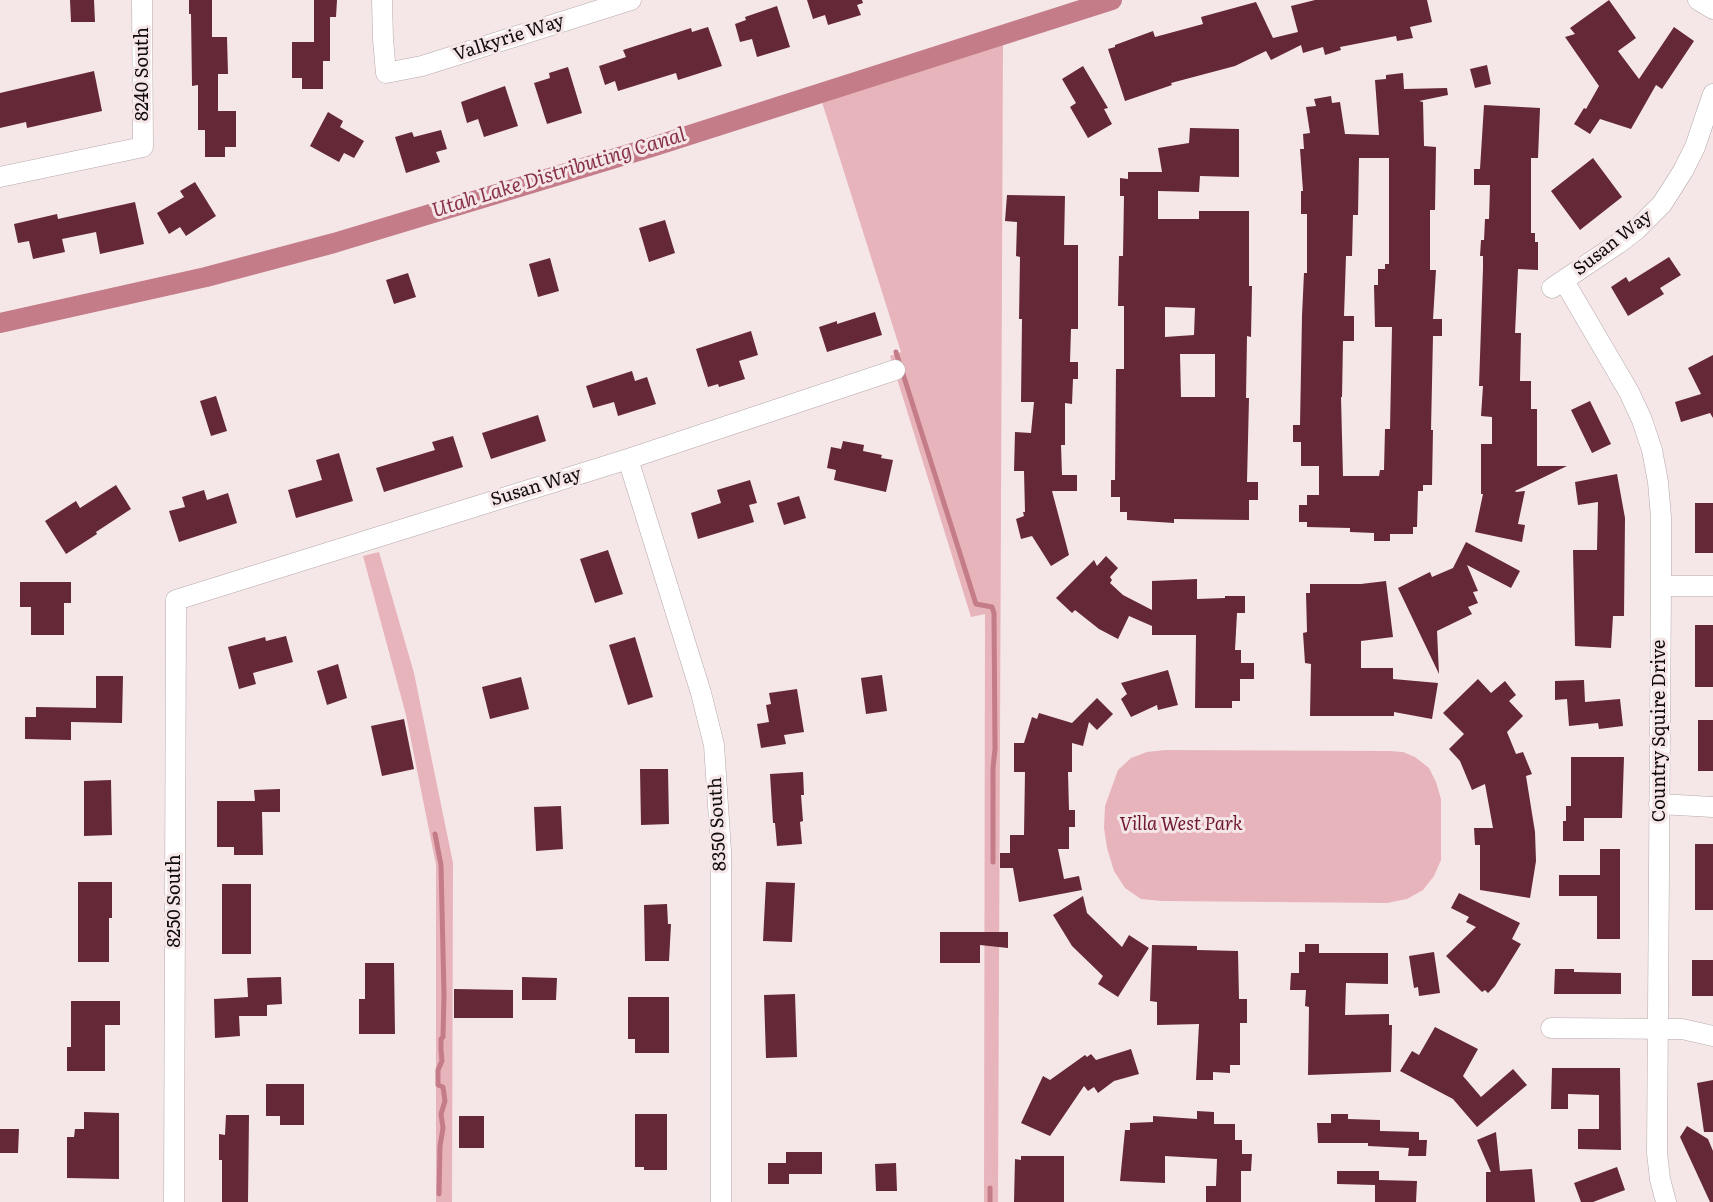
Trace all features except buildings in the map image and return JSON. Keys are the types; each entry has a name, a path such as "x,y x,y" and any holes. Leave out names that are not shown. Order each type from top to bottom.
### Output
{"street":[{"name":"8240 South","path":"0,177 143,147 142,0"},
{"name":"Valkyrie Way","path":"382,0 382,39 387,74 422,66 631,0"},
{"path":"1698,0 1713,9"},
{"name":"Susan Way","path":"1558,285 1637,229 1662,204 1695,147 1713,94"},
{"name":"Country Squire Drive","path":"1558,285 1629,392 1652,450 1658,482 1661,517 1658,1153 1660,1179 1666,1202"},
{"name":"Susan Way","path":"176,600 628,459 895,370"},
{"name":"8350 South","path":"628,459 701,693 714,745 721,851 721,1202"},
{"path":"1661,586 1713,586"},
{"name":"8250 South","path":"174,1202 176,600"},
{"path":"1659,804 1713,807"},
{"path":"1551,1028 1682,1029 1713,1036"}],"green space":[{"path":"1003,43 998,1202 984,1202 985,614 971,617 890,356 901,352 821,99"},
{"path":"379,552 414,673 453,863 452,1202 436,1202 436,865 406,715 363,556"},
{"name":"Villa West Park","path":"1165,750 1403,752 1415,757 1429,768 1436,782 1441,799 1441,860 1434,876 1423,890 1407,899 1387,903 1141,899 1125,888 1114,871 1104,828 1105,806 1118,770 1131,758 1147,752"}],"waterway":[{"name":"Utah Lake Distributing Canal","path":"0,323 206,277 334,243 652,147 1112,0"},
{"path":"896,352 976,604 992,607 994,613 993,862"},
{"path":"435,834 441,865 444,995 442,1061 438,1070 438,1085 443,1087 445,1101 441,1114 443,1128 440,1146 439,1194"},
{"path":"990,1188 990,1202"}]}
